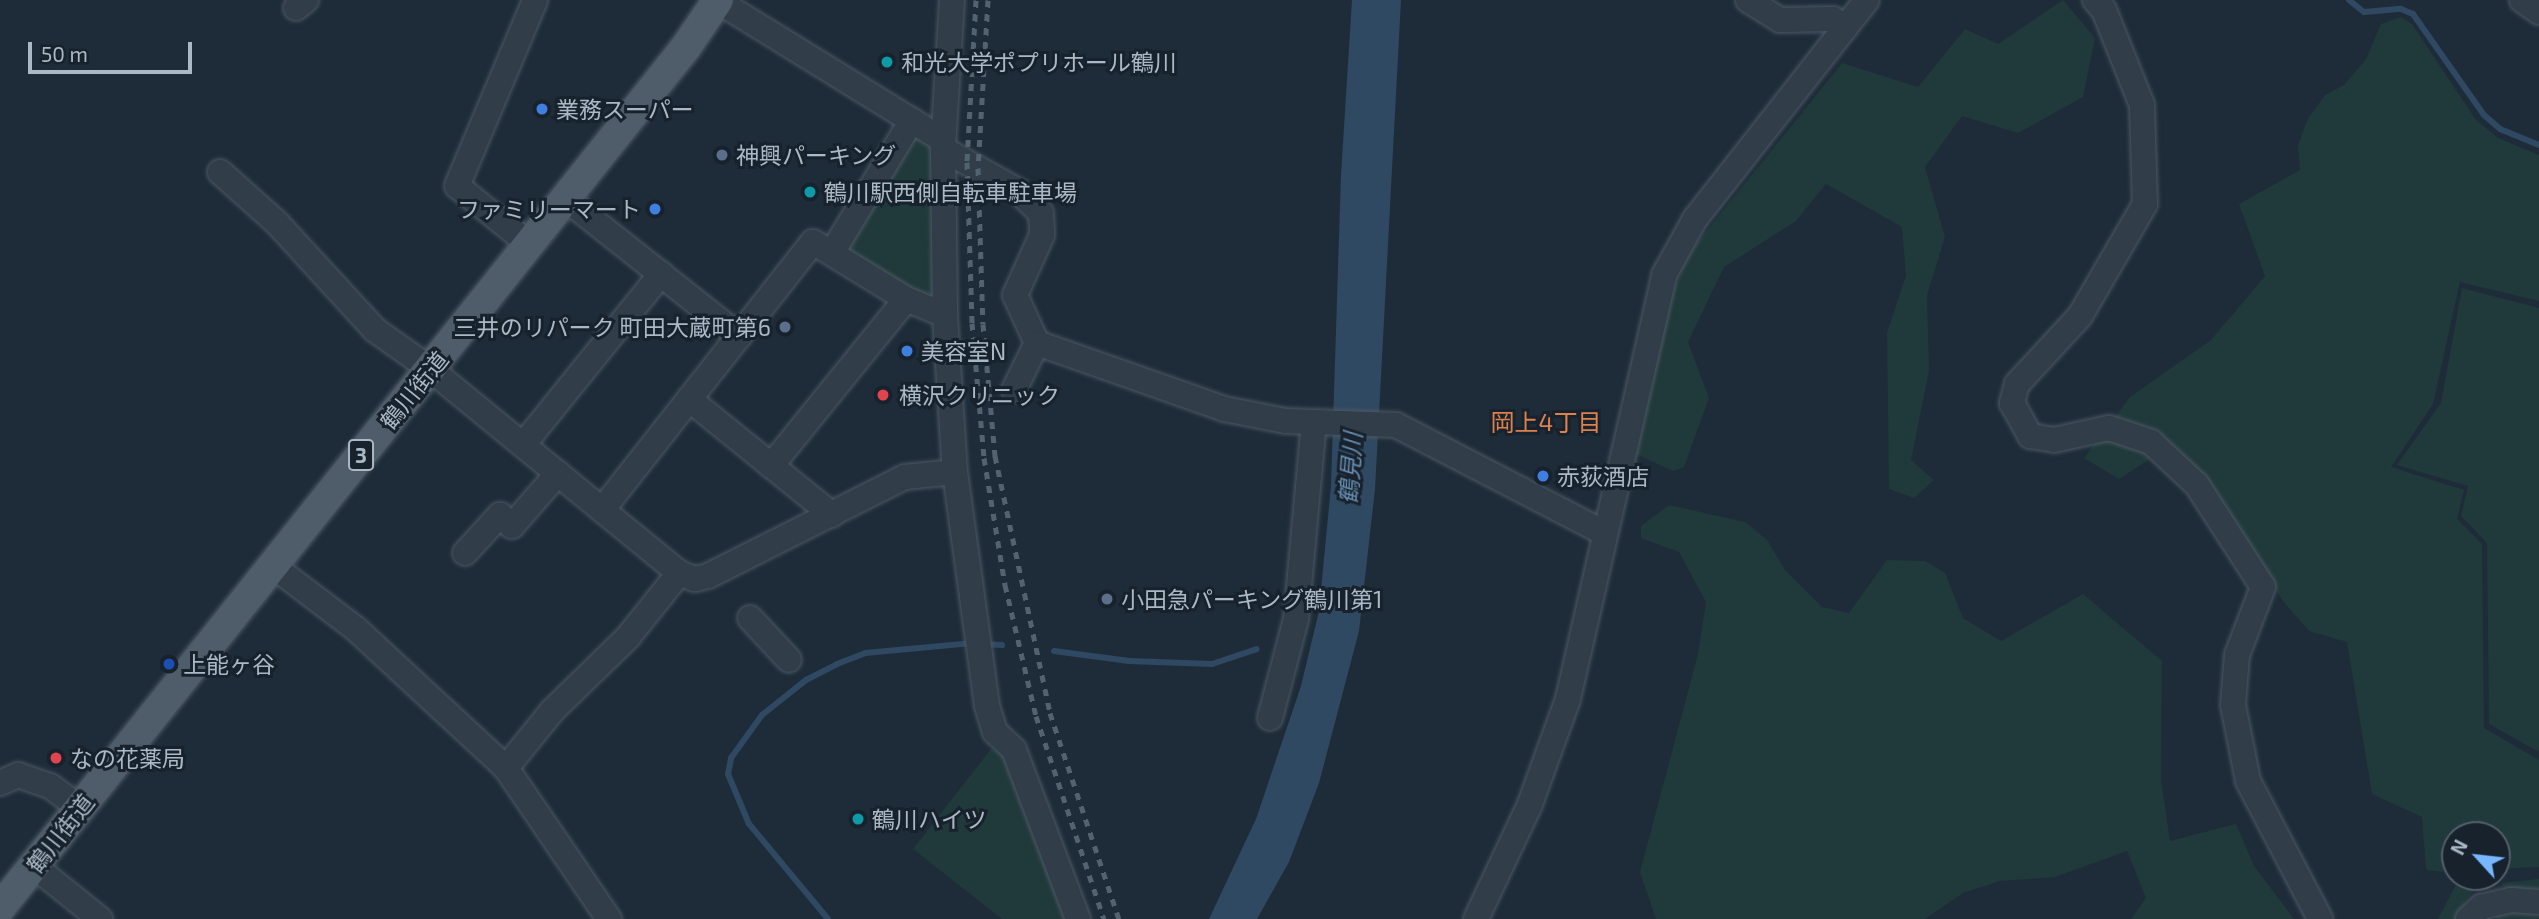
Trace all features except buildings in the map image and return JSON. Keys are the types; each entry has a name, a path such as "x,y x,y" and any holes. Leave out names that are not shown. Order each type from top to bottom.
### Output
{"main road":[{"name":"鶴川街道","path":"0,908 530,244 718,0"}],"street":[{"path":"530,244 457,186 535,0"},
{"path":"718,0 912,120 943,144 1018,191 1041,213 1042,236 1015,295 1037,343 1224,409 1318,423 1389,423 1604,533"},
{"path":"952,0 943,144 945,315 955,472 983,675 995,732 1014,750 1078,919"},
{"path":"1748,0 1780,20 1833,19 1845,28"},
{"path":"1476,919 1548,758 1568,699 1657,299 1676,250 1695,219 1867,0"},
{"path":"2095,0 2104,10 2142,105 2145,204 2080,316 2017,384 2012,403 2030,436 2054,440 2109,428 2151,442 2197,485 2263,587 2237,655 2233,705 2248,782 2320,919"},
{"path":"2522,0 2539,12"},
{"path":"832,253 912,120"},
{"path":"220,172 277,223 375,330 430,369 679,573 695,579 708,576 905,477 955,472"},
{"path":"566,198 739,336"},
{"path":"602,510 813,242 906,299 945,315"},
{"path":"523,445 661,274"},
{"path":"771,466 906,299"},
{"path":"1014,390 1037,343"},
{"path":"690,399 832,515"},
{"path":"1270,718 1296,619 1318,423"},
{"path":"465,553 500,515 512,526 558,473"},
{"path":"273,566 356,629 506,768 609,919"},
{"path":"506,768 552,711 628,637 679,573"},
{"path":"750,618 789,660"},
{"path":"0,783 18,775 50,786 79,808"},
{"path":"34,866 100,919"},
{"path":"2468,919 2481,907 2511,900 2539,902"}],"green space":[{"path":"2063,0 2095,38 2083,97 2018,133 1962,116 1925,167 1945,237 1927,295 1929,371 1911,460 1934,480 1914,498 1889,489 1887,333 1906,275 1902,227 1826,184 1796,221 1724,267 1688,342 1709,398 1684,467 1673,471 1636,454 1670,301 1686,256 1842,63 1918,87 1965,29 1998,44"},
{"path":"2401,17 2412,24 2476,120 2498,138 2539,155 2539,301 2460,282 2433,404 2391,467 2464,490 2457,519 2482,544 2484,728 2539,760 2539,867 2511,868 2511,821 2441,821 2441,872 2426,870 2422,817 2372,794 2347,642 2309,631 2282,600 2237,529 2168,447 2119,479 2084,458 2130,397 2211,340 2265,276 2239,204 2300,170 2298,146 2307,120 2325,95 2344,85 2366,59 2381,24"},
{"path":"915,136 926,141 933,154 933,291 920,298 842,248"},
{"path":"2462,288 2539,308 2539,752 2489,724 2487,543 2461,516 2468,486 2397,465 2441,403"},
{"path":"1669,505 1745,522 1767,540 1785,570 1822,607 1849,613 1887,560 1925,561 1945,573 1963,618 2001,641 2083,594 2162,661 2161,780 2170,841 2236,824 2254,866 2294,919 2131,919 2146,898 2127,851 2055,877 2000,881 1963,893 1925,919 1656,919 1640,872 1698,654 1706,602 1679,552 1641,538 1641,526"},
{"path":"991,749 1005,753 1065,919 1002,919 913,849"},
{"path":"2539,879 2539,919 2496,919 2510,895 2507,891 2511,891 2511,882"},
{"path":"2453,891 2473,891 2465,902 2466,919 2438,919"}],"water":[{"name":"鶴見川","path":"1352,0 1401,0 1375,489 1359,631 1319,783 1289,862 1257,919 1209,919 1256,819 1301,686 1319,611 1331,486 1341,175"}],"waterway":[{"path":"2349,0 2364,12 2401,9 2413,14 2484,115 2500,129 2539,145"},
{"path":"828,919 749,824 728,774 731,758 762,715 806,680 837,664 865,653 972,643"},
{"path":"983,644 1002,645"},
{"path":"1054,651 1129,661 1212,664 1257,649"}],"railway":[{"path":"976,0 967,162 972,323 984,458 1005,585 1036,716 1104,919"},
{"path":"988,0 978,168 983,324 995,456 1050,713 1119,919"}],"place":[{"name":"和光大学ポプリホール鶴川","path":"887,62"},
{"name":"業務スーパー","path":"542,109"},
{"name":"神興パーキング","path":"722,155"},
{"name":"鶴川駅西側自転車駐車場","path":"810,192"},
{"name":"ファミリーマート","path":"655,209"},
{"name":"三井のリパーク 町田大蔵町第6","path":"785,327"},
{"name":"美容室N","path":"907,351"},
{"name":"横沢クリニック","path":"883,395"},
{"name":"赤荻酒店","path":"1543,476"},
{"name":"小田急パーキング鶴川第1","path":"1107,599"},
{"name":"上能ヶ谷","path":"169,664"},
{"name":"なの花薬局","path":"56,758"},
{"name":"鶴川ハイツ","path":"858,819"}],"district":[{"name":"岡上4丁目","path":"1546,422"}]}
